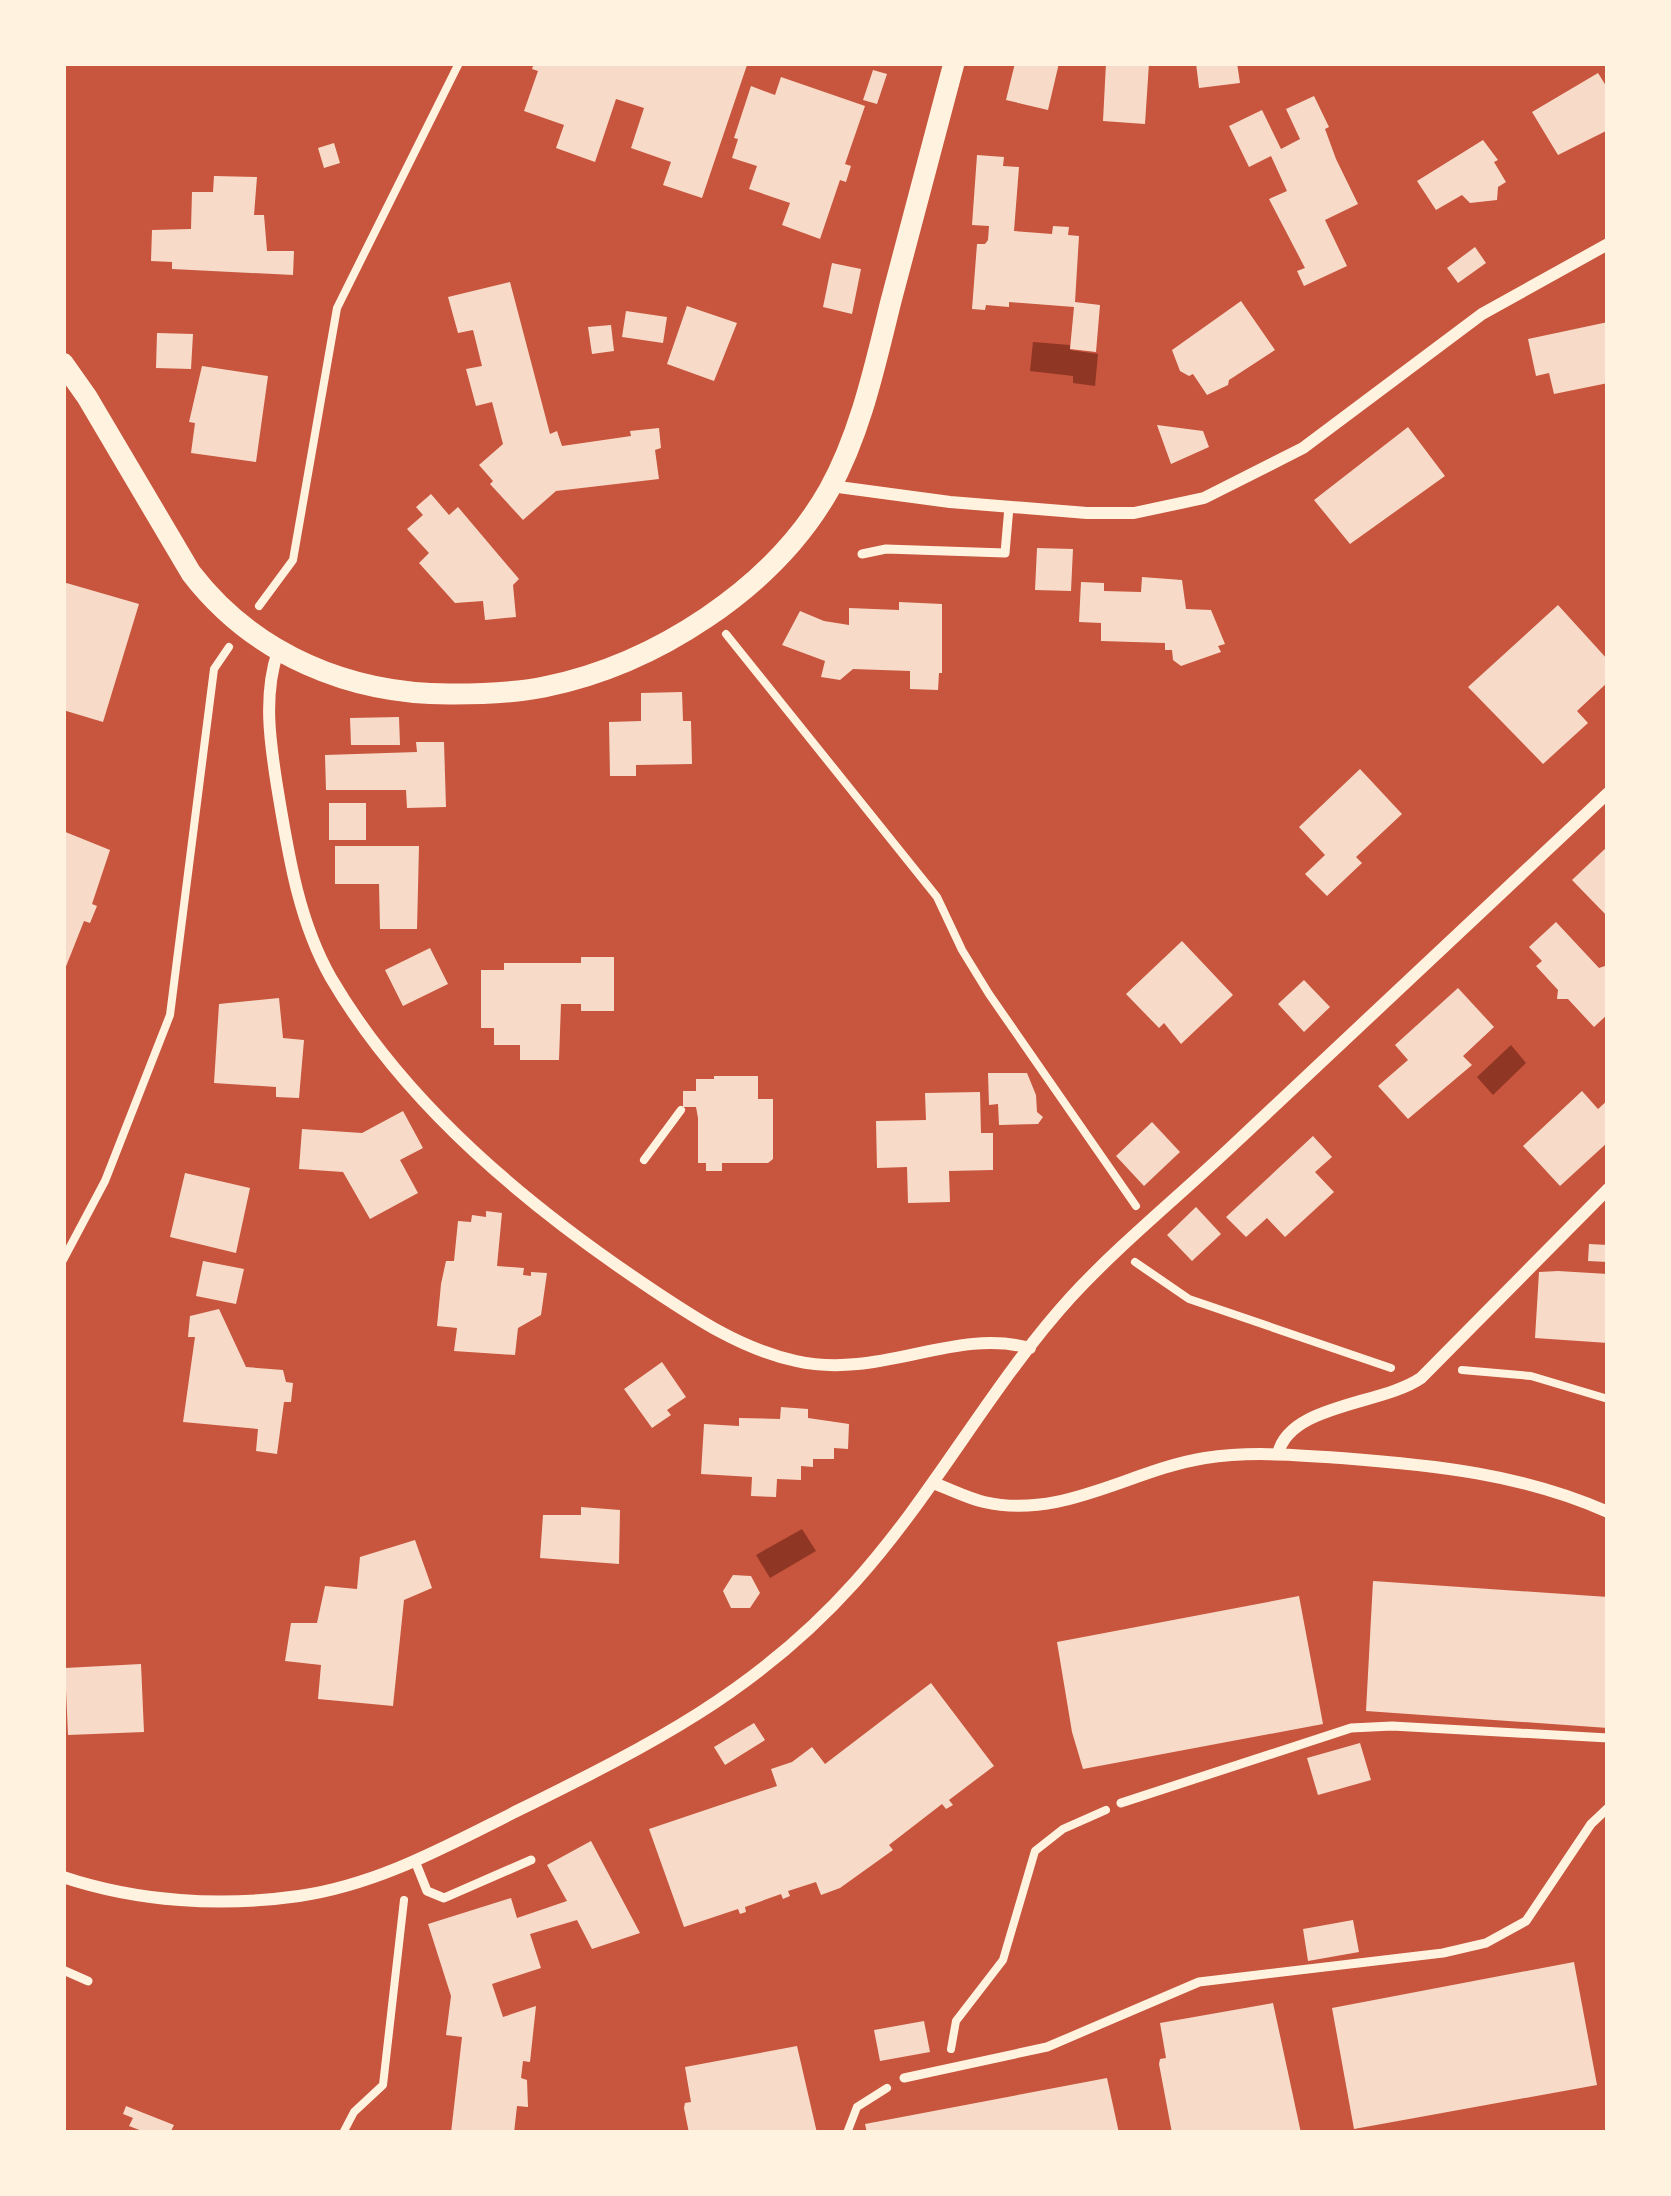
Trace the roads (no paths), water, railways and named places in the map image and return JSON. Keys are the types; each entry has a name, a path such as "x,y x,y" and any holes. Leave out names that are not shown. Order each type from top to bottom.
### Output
{"street":[{"path":"63,363 191,573 243,628 278,651 340,679 386,690 496,694 591,674 675,636 710,614 792,544 831,486 868,393 954,63"},
{"path":"831,486 1009,507 1134,513 1171,508 1222,490 1318,437 1482,314 1608,244"},
{"path":"278,651 269,689 272,754 288,849 313,942 358,1019 477,1154 632,1276 698,1320 763,1351 831,1366 897,1361 980,1342 1030,1348"},
{"path":"63,1876 130,1894 219,1901 301,1896 394,1871 635,1753 728,1697 810,1629 856,1582 1072,1296 1608,793"},
{"path":"1279,1454 1284,1437 1304,1421 1389,1395 1421,1378 1608,1190"},
{"path":"933,1483 982,1502 1043,1505 1068,1502 1181,1462 1279,1454 1485,1473 1608,1512"}],"lane":[{"path":"862,554 924,549 1006,553 1009,507"},
{"path":"1121,1803 1352,1728 1608,1738"},
{"path":"904,2078 1047,2047 1198,1982 1443,1953 1486,1942 1526,1921 1591,1824 1608,1808"},
{"path":"416,1861 427,1891 444,1898 531,1860"},
{"path":"63,1970 88,1981"}]}
